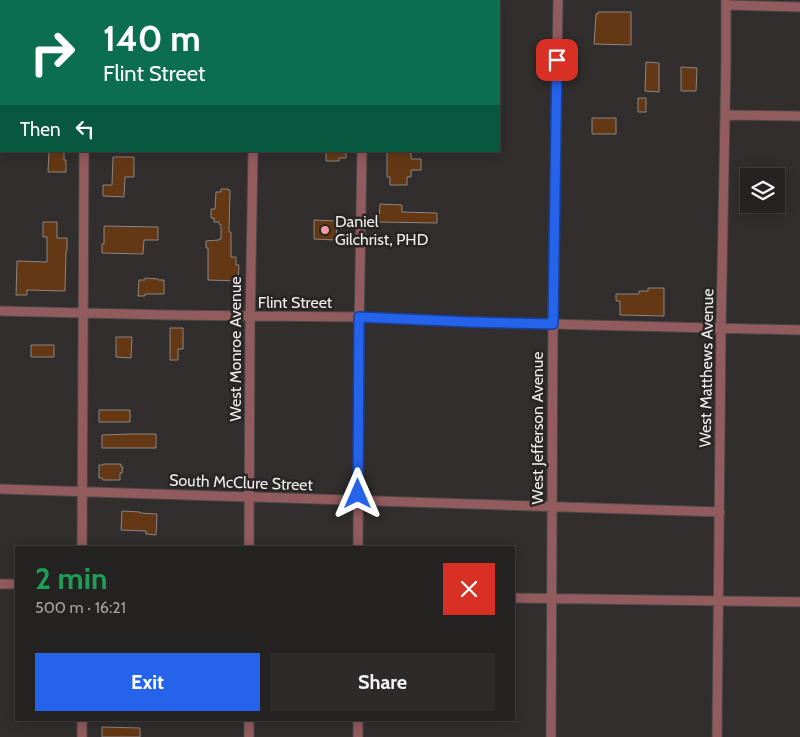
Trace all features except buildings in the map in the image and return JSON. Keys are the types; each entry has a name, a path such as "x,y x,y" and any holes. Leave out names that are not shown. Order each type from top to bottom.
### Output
{"street":[{"name":"West Jefferson Avenue","path":"551,737 553,324 558,0"},
{"path":"726,2 800,7"},
{"name":"West Matthews Avenue","path":"717,737 726,2"},
{"path":"725,115 800,116"},
{"path":"82,546 84,152"},
{"name":"West Monroe Avenue","path":"249,546 253,152"},
{"path":"358,546 362,152"},
{"name":"Flint Street","path":"0,311 250,317 359,317 470,322 800,330"},
{"name":"South McClure Street","path":"0,489 720,512"},
{"path":"0,584 15,584"},
{"path":"515,598 800,602"},
{"path":"82,721 82,737"},
{"path":"249,721 249,737"},
{"path":"358,721 358,737"}],"place":[{"name":"Daniel Gilchrist, PHD","path":"325,230"}],"route":[{"path":"358,494 359,317 553,324 557,60"}]}
